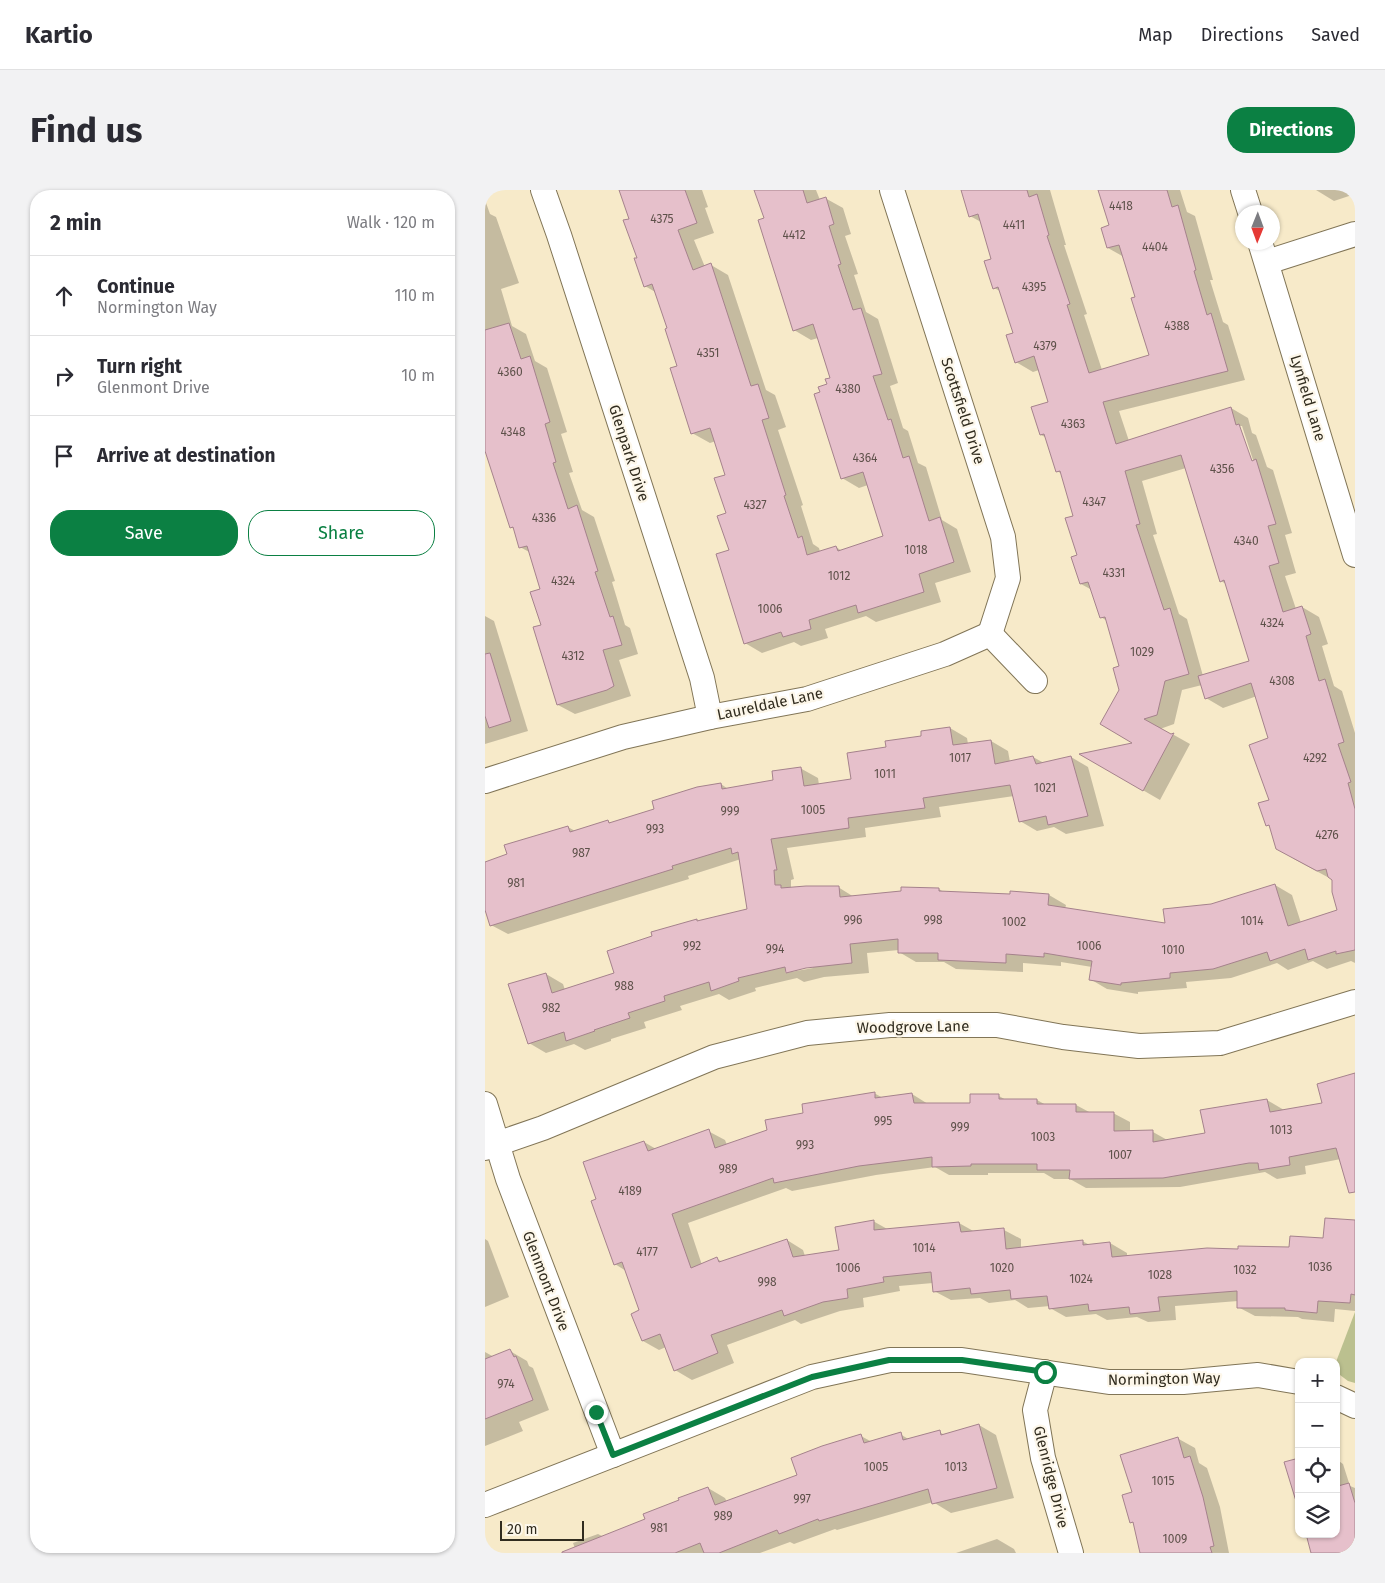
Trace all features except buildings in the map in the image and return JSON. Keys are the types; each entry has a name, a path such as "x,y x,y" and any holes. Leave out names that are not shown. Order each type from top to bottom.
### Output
{"street":[{"name":"Glenpark Drive","path":"543,190 702,678 710,717"},
{"name":"Scottsfield Drive","path":"892,190 1003,537 1008,578 990,634"},
{"path":"1243,190 1248,205"},
{"path":"1264,252 1355,234"},
{"name":"Lynfield Lane","path":"1264,252 1355,555"},
{"name":"Laureldale Lane","path":"485,781 623,737 710,717 807,699 945,654 990,634"},
{"path":"990,634 1035,681"},
{"name":"Woodgrove Lane","path":"491,1146 552,1124 714,1057 807,1033 890,1024 997,1026 1063,1037 1139,1046 1220,1043 1355,1002"},
{"name":"Glenmont Drive","path":"485,1104 491,1146 508,1179 613,1455"},
{"name":"Normington Way","path":"485,1505 812,1377 889,1360 962,1360 1109,1382 1183,1382 1258,1375 1295,1381"},
{"name":"Glenridge Drive","path":"1045,1372 1035,1410 1043,1458 1071,1553"},
{"path":"1340,1399 1355,1406"}],"green space":[{"path":"1355,1312 1355,1383 1348,1381 1340,1375 1340,1358 1338,1358"}],"route":[{"path":"596,1412 613,1455 812,1377 889,1360 962,1360 1045,1372"}]}
